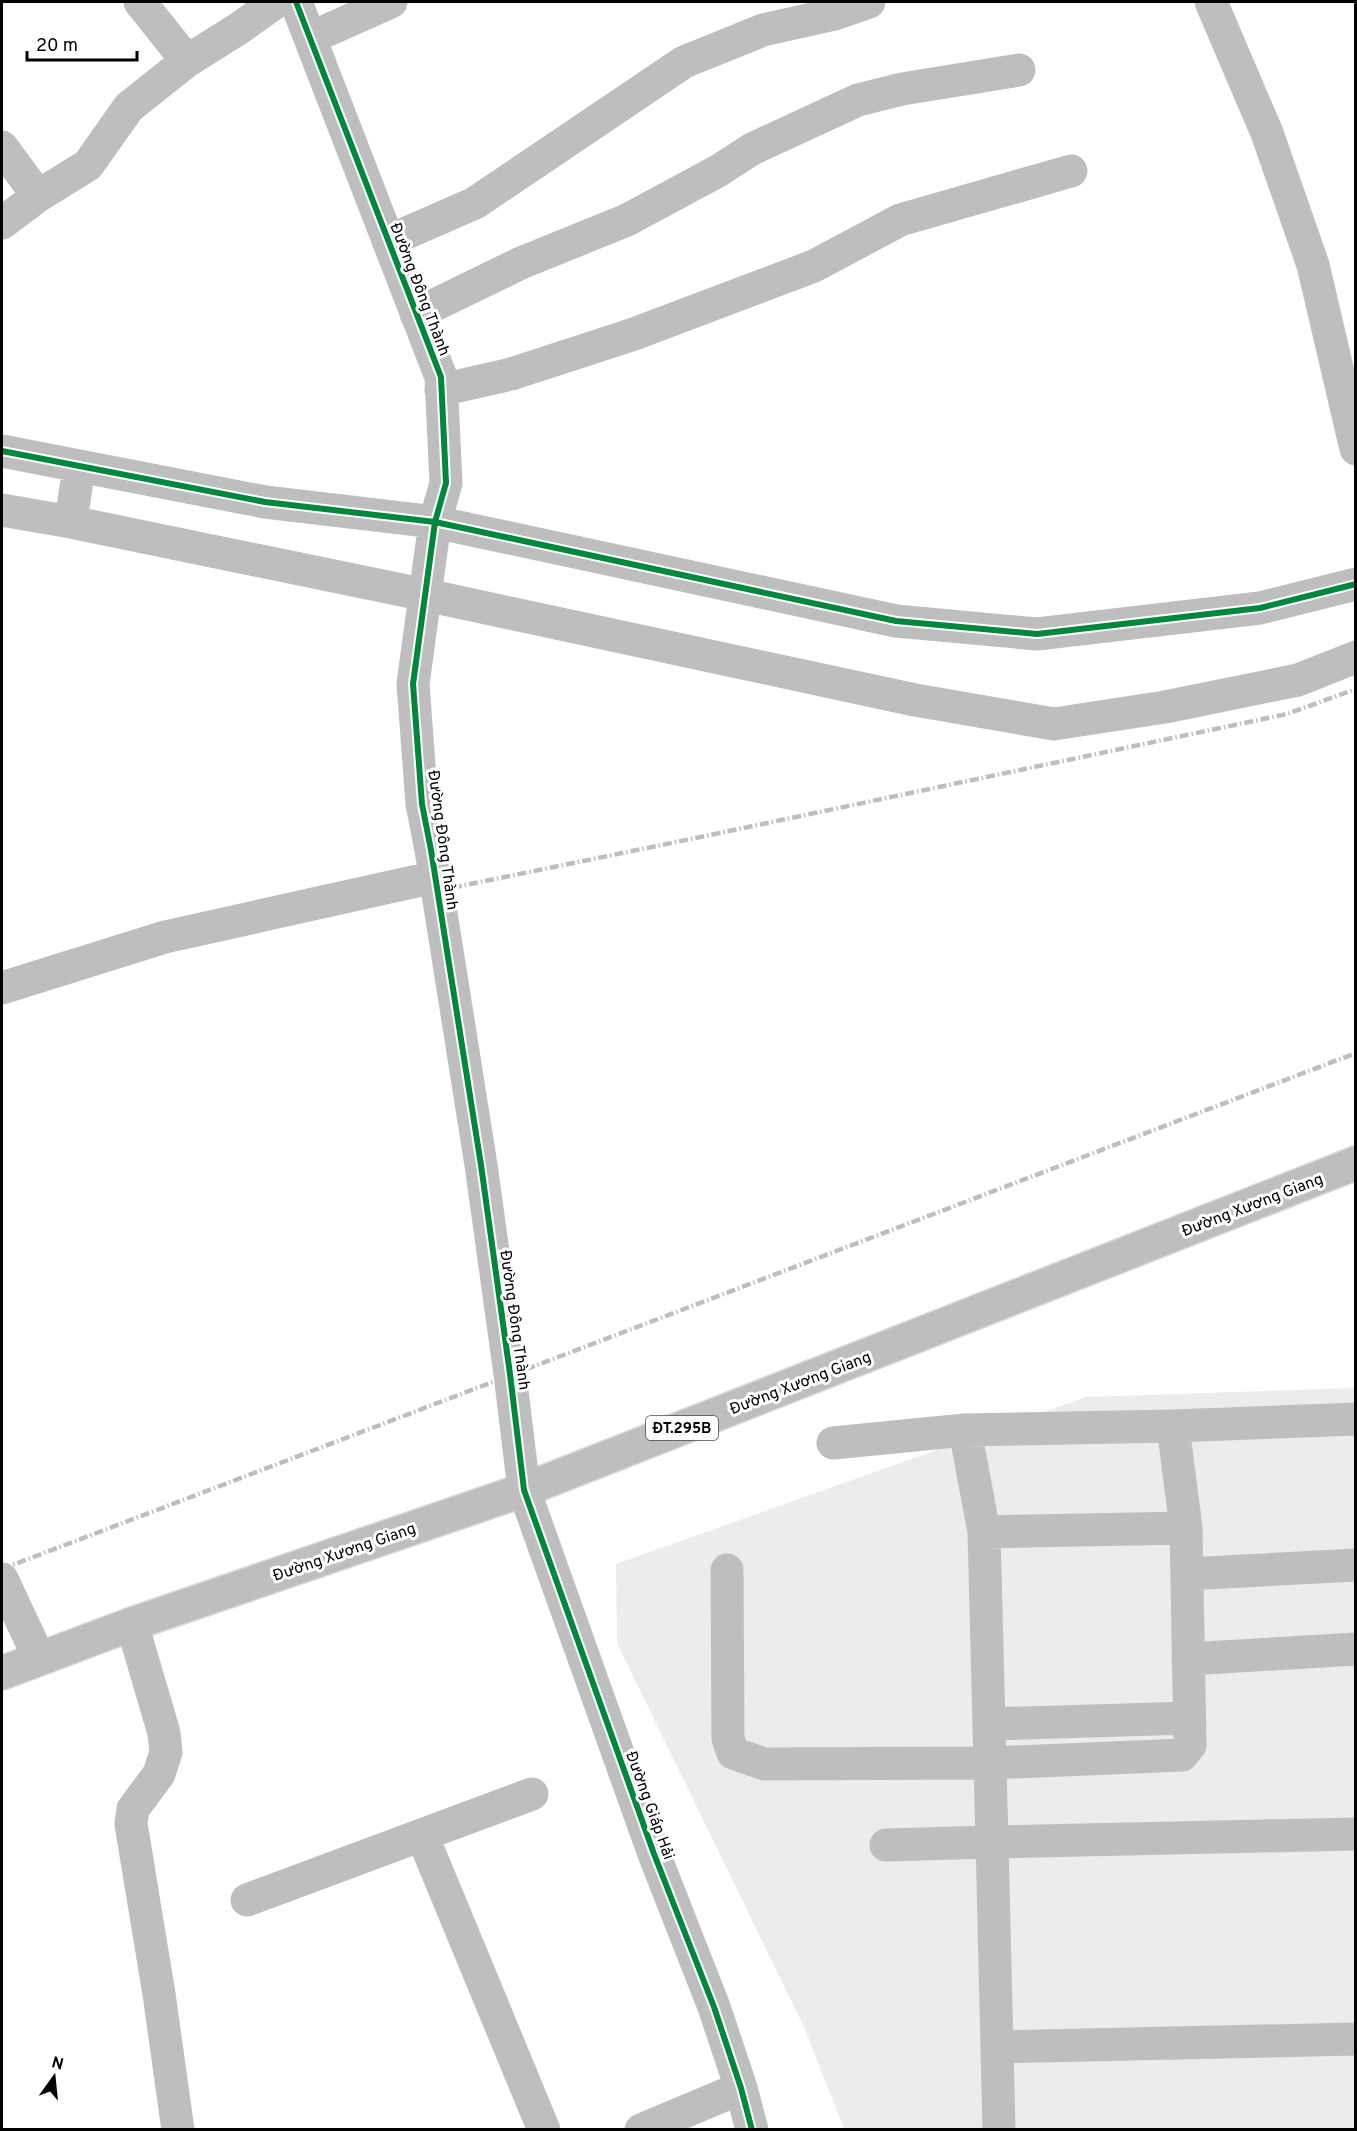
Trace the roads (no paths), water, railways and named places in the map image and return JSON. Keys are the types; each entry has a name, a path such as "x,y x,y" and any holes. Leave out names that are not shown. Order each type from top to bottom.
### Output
{"street":[{"path":"140,2 187,61"},
{"path":"2,223 38,196 88,165 129,107 187,61 276,2"},
{"name":"Đường Đông Thành","path":"296,2 441,377 446,483 435,522 413,684 422,804 481,1165 524,1490"},
{"path":"310,38 391,2"},
{"path":"388,240 475,203 684,62 763,30 835,14 869,2"},
{"path":"1211,2 1267,134 1313,265 1356,450"},
{"path":"416,315 521,263 627,220 718,171 752,149 858,100 902,89 1019,70"},
{"path":"2,147 38,196"},
{"path":"441,390 511,374 634,334 814,266 900,220 1071,171"},
{"path":"2,451 265,502 435,522 896,621 1038,634 1260,608 1356,585"},
{"path":"71,522 79,466"},
{"path":"2,510 426,595 915,700 1054,724 1165,707 1298,680 1356,657"},
{"path":"2,988 165,937 435,877"},
{"name":"Đường Xương Giang","path":"2,1673 132,1624 524,1490 1356,1163"},
{"path":"833,1443 965,1431 1356,1419"},
{"path":"727,1570 728,1738 733,1753 764,1764 990,1763 1182,1755 1190,1745 1186,1528 1173,1426"},
{"path":"965,1431 984,1532 999,2130"},
{"name":"Đường Giáp Hải","path":"524,1490 654,1854 714,2007 741,2088 752,2130"},
{"path":"984,1532 1186,1528"},
{"path":"1186,1574 1356,1565"},
{"path":"2,1579 39,1658"},
{"path":"132,1624 164,1732 166,1752 159,1774 133,1809 131,1824 159,1994 178,2130"},
{"path":"1188,1659 1356,1649"},
{"path":"989,1724 1189,1718"},
{"path":"248,1900 532,1794"},
{"path":"886,1845 1356,1834"},
{"path":"422,1835 544,2130"},
{"path":"997,2047 1356,2039"},
{"path":"641,2130 741,2088"}],"railway":[{"path":"2,988 147,950 1287,714 1356,689"},
{"path":"2,1569 1356,1053"}]}
